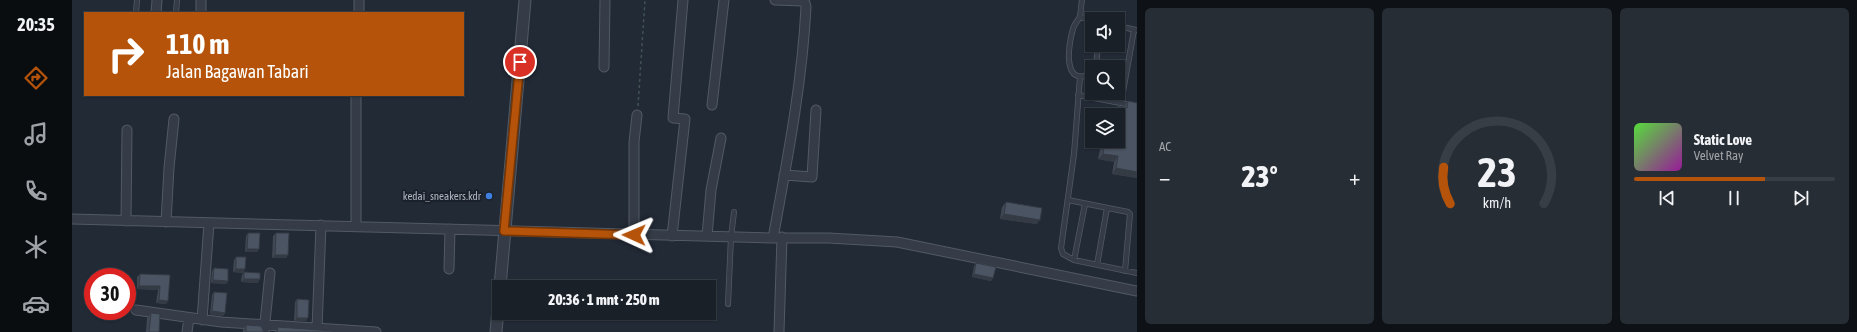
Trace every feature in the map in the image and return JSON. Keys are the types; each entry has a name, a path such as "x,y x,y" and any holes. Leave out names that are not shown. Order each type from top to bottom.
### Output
{"street":[{"path":"156,0 156,12"},
{"path":"201,0 201,12"},
{"path":"359,0 359,12"},
{"path":"500,280 525,0"},
{"path":"604,67 605,0"},
{"path":"672,236 685,119 673,118 683,0"},
{"path":"712,105 724,0"},
{"path":"775,0 802,1 805,3 806,7 804,47 784,175 777,238 779,332"},
{"path":"356,96 356,226"},
{"path":"784,175 812,177 816,110"},
{"path":"634,235 634,142 637,114"},
{"path":"166,222 168,168 174,119"},
{"path":"126,221 127,130"},
{"path":"707,236 711,190 721,138"},
{"path":"72,219 897,242 1137,291"},
{"path":"202,320 209,223"},
{"path":"318,329 321,225"},
{"path":"449,269 450,229"},
{"path":"264,329 270,273"},
{"path":"136,310 264,329 318,329 376,332"},
{"path":"187,332 189,318"},
{"path":"496,332 497,320"}],"lane":[{"path":"136,12 137,0"},
{"path":"176,12 177,0"},
{"path":"1082,0 1080,17 1072,30 1069,57 1070,68 1073,74 1080,76 1085,75"},
{"path":"1080,17 1085,18"},
{"path":"1121,103 1136,30 1125,28"},
{"path":"1080,76 1074,154 1061,248 1065,257 1074,260 1125,271 1137,272"},
{"path":"1078,95 1137,106"},
{"path":"1068,200 1128,212 1130,214 1125,271"},
{"path":"1074,260 1084,204"},
{"path":"1097,265 1107,208"},
{"path":"728,304 731,237 734,212"}],"path":[{"path":"637,114 645,0"}],"building":[{"path":"1128,101 1137,103 1137,172 1116,168 1118,156 1103,154 1104,148 1125,148 1125,108 1118,108 1118,106 1127,108"},
{"path":"1006,202 1042,208 1040,220 1004,214"},
{"path":"248,233 260,233 259,249 247,249"},
{"path":"276,233 289,233 288,255 275,255"},
{"path":"236,257 246,257 245,269 236,269"},
{"path":"976,263 996,267 993,278 974,274"},
{"path":"214,268 228,269 228,281 213,280"},
{"path":"244,272 260,273 260,279 244,279"},
{"path":"140,274 170,275 168,301 159,300 160,286 139,286"},
{"path":"214,292 227,293 225,313 212,311"},
{"path":"297,299 309,300 308,318 297,318"},
{"path":"151,313 160,314 159,332 149,332"},
{"path":"246,325 261,326 264,332 246,332"},
{"path":"278,327 333,331 333,332 277,332"}],"place":[{"name":"kedai_sneakers.kdr","path":"489,196"}],"route":[{"path":"520,62 504,231 634,235"}]}
